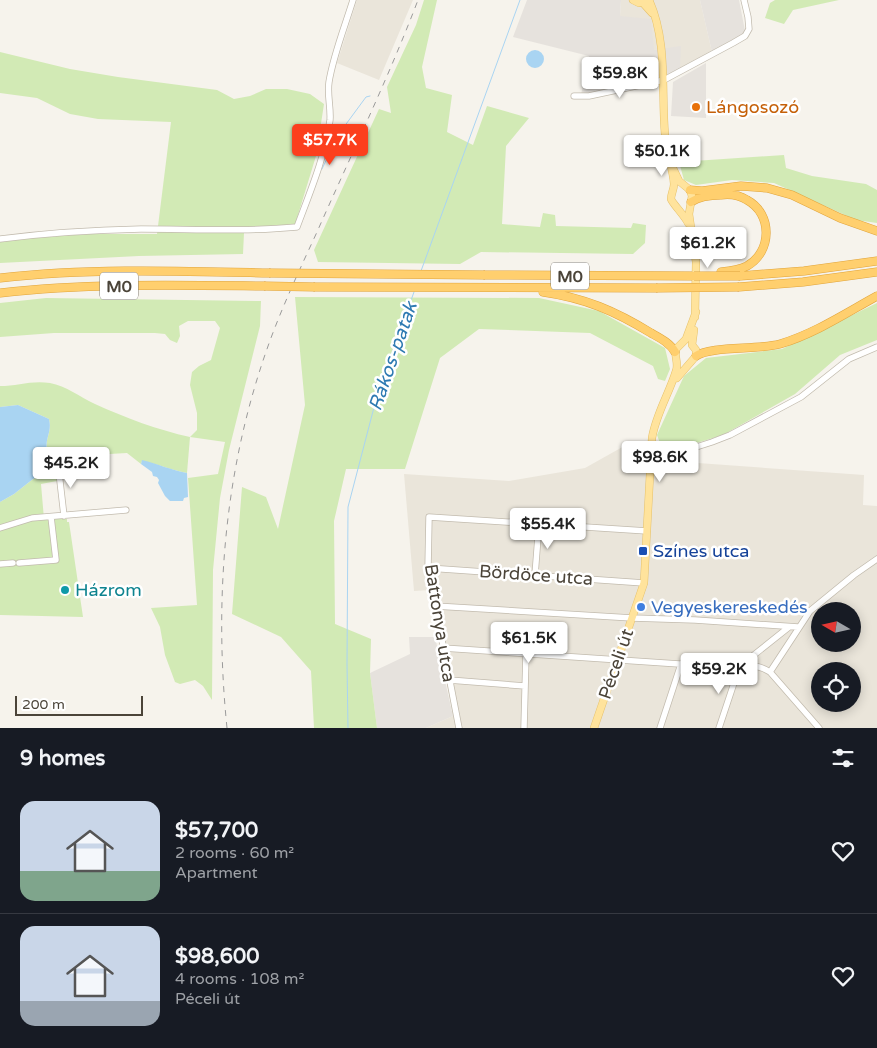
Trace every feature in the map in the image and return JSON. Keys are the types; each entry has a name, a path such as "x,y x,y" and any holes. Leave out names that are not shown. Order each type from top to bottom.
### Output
{"highway":[{"path":"687,189 702,191 741,186 767,188 792,195 840,218 877,231"},
{"path":"691,203 698,198 716,195 741,197 751,202 764,220 766,231 765,243 757,259 740,269 694,276"},
{"name":"M0","path":"0,278 118,272 740,276 804,271 877,261"},
{"name":"M0","path":"0,293 102,286 739,287 803,282 877,272"},
{"path":"514,288 566,295 597,304 613,311 669,344 676,356"},
{"path":"696,356 710,351 754,348 787,342 806,334 877,296"}],"main road":[{"path":"633,0 636,2 646,1 658,30 664,80 664,124 674,183 671,200 690,228"},
{"path":"670,162 679,181 692,196 690,228 696,262 696,312 692,345"},
{"path":"673,191 678,187 687,189"},
{"path":"678,208 686,208 691,203"},
{"path":"669,391 677,368 676,356 678,346 683,343 689,334 696,312"},
{"path":"669,391 681,371 696,356 696,350 692,345 683,343"},
{"path":"676,356 682,364 689,364"},
{"name":"Péceli út","path":"594,728 644,582 654,426 669,391"}],"street":[{"path":"0,239 54,233 141,230 260,230 297,227 316,178 324,150 330,119 329,79 353,0"},
{"path":"574,96 589,96 664,80 745,36 749,29 749,20 744,0"},
{"path":"651,451 687,450 730,435 801,397 849,359 877,347"},
{"path":"58,464 64,516"},
{"path":"0,528 32,518 126,510"},
{"path":"0,564 56,560 51,517"},
{"name":"Battonya utca","path":"459,728 428,568 429,517 539,524"},
{"path":"535,575 539,524 647,530"},
{"path":"770,672 810,611 877,559"},
{"name":"Bördöce utca","path":"428,568 644,582"},
{"path":"435,606 695,620 798,628"},
{"path":"719,728 738,668 789,627"},
{"path":"443,648 738,668 760,666 770,672 819,728"},
{"path":"524,728 526,654"},
{"path":"660,728 681,664"},
{"path":"449,680 525,686"}],"shaded area":[{"path":"357,0 413,0 379,80 337,63"},
{"path":"527,0 621,0 620,16 651,19 654,50 681,46 680,69 672,73 581,95 589,56 513,37"},
{"path":"621,0 700,0 712,52 680,69 666,49 654,50 620,16"},
{"path":"700,0 739,0 746,36 712,52"},
{"path":"706,63 706,118 671,116 673,82"},
{"path":"626,445 657,445 656,460 864,475 863,505 877,506 877,728 426,728 453,716 430,590 414,591 404,474 509,481 585,468"},
{"path":"409,637 435,637 453,716 426,728 377,728 370,673 410,654"}],"green space":[{"path":"424,0 437,0 422,67 426,88 452,95 447,132 473,145 487,106 529,118 506,146 502,224 540,227 543,213 555,215 556,226 631,228 633,223 646,225 645,243 633,254 481,252 460,264 318,262 314,250 379,109 391,113 387,87 416,25"},
{"path":"775,0 839,0 793,10 784,24 765,18 770,3"},
{"path":"0,52 70,69 217,90 234,99 250,96 266,89 287,89 310,94 324,104 316,156 294,228 244,233 243,254 139,256 0,263 0,240 88,234 157,234 171,122 98,119 70,114 37,98 0,93"},
{"path":"784,155 786,168 812,176 866,184 877,190 877,223 856,220 774,183 732,180 696,185 684,180 679,162"},
{"path":"295,297 539,298 599,311 665,348 670,369 665,381 658,379 653,366 590,333 479,329 440,358 405,469 346,469 334,521 335,624 371,639 370,673 377,728 314,728 311,671 281,637 232,614 242,487 266,497 278,529 305,405"},
{"path":"46,298 261,301 260,326 229,450 220,498 213,570 212,700 203,686 195,680 180,684 175,682 165,655 160,627 151,608 197,605 188,478 218,474 225,442 190,437 197,430 197,413 190,385 192,372 211,360 220,328 215,321 188,321 179,326 180,336 177,343 170,340 165,334 155,333 54,333 0,337 0,303"},
{"path":"877,303 877,340 840,355 795,394 723,435 690,445 661,446 657,435 684,376 706,358 782,349"},
{"path":"37,382 56,384 130,419 190,437 187,473 142,461 141,464 127,453 57,457 57,481 41,484 44,519 67,519 67,522 69,522 83,617 0,615 0,502 43,474 50,460 47,442 50,425 49,419 18,405 0,407 0,386"}],"water":[{"path":"535,50 541,53 544,59 541,65 535,68 529,65 526,59 529,53"},
{"path":"18,405 49,419 50,429 47,447 50,460 43,474 0,502 0,407"},
{"path":"142,460 187,473 188,497 184,498 183,501 170,501 165,496 157,477 153,476 152,472 141,464"}],"waterway":[{"name":"Rákos-patak","path":"421,271 520,0"},
{"path":"322,169 338,135 366,97 370,96"},
{"name":"Rákos-patak","path":"348,728 348,507 378,392 414,292"}],"railway":[{"path":"227,728 222,632 226,536 232,489 252,395 284,305 382,88 418,0"}],"place":[{"name":"Lángosozó","path":"696,107"},
{"name":"Színes utca","path":"643,551"},
{"name":"Házrom","path":"65,590"},
{"name":"Vegyeskereskedés","path":"641,607"}]}
